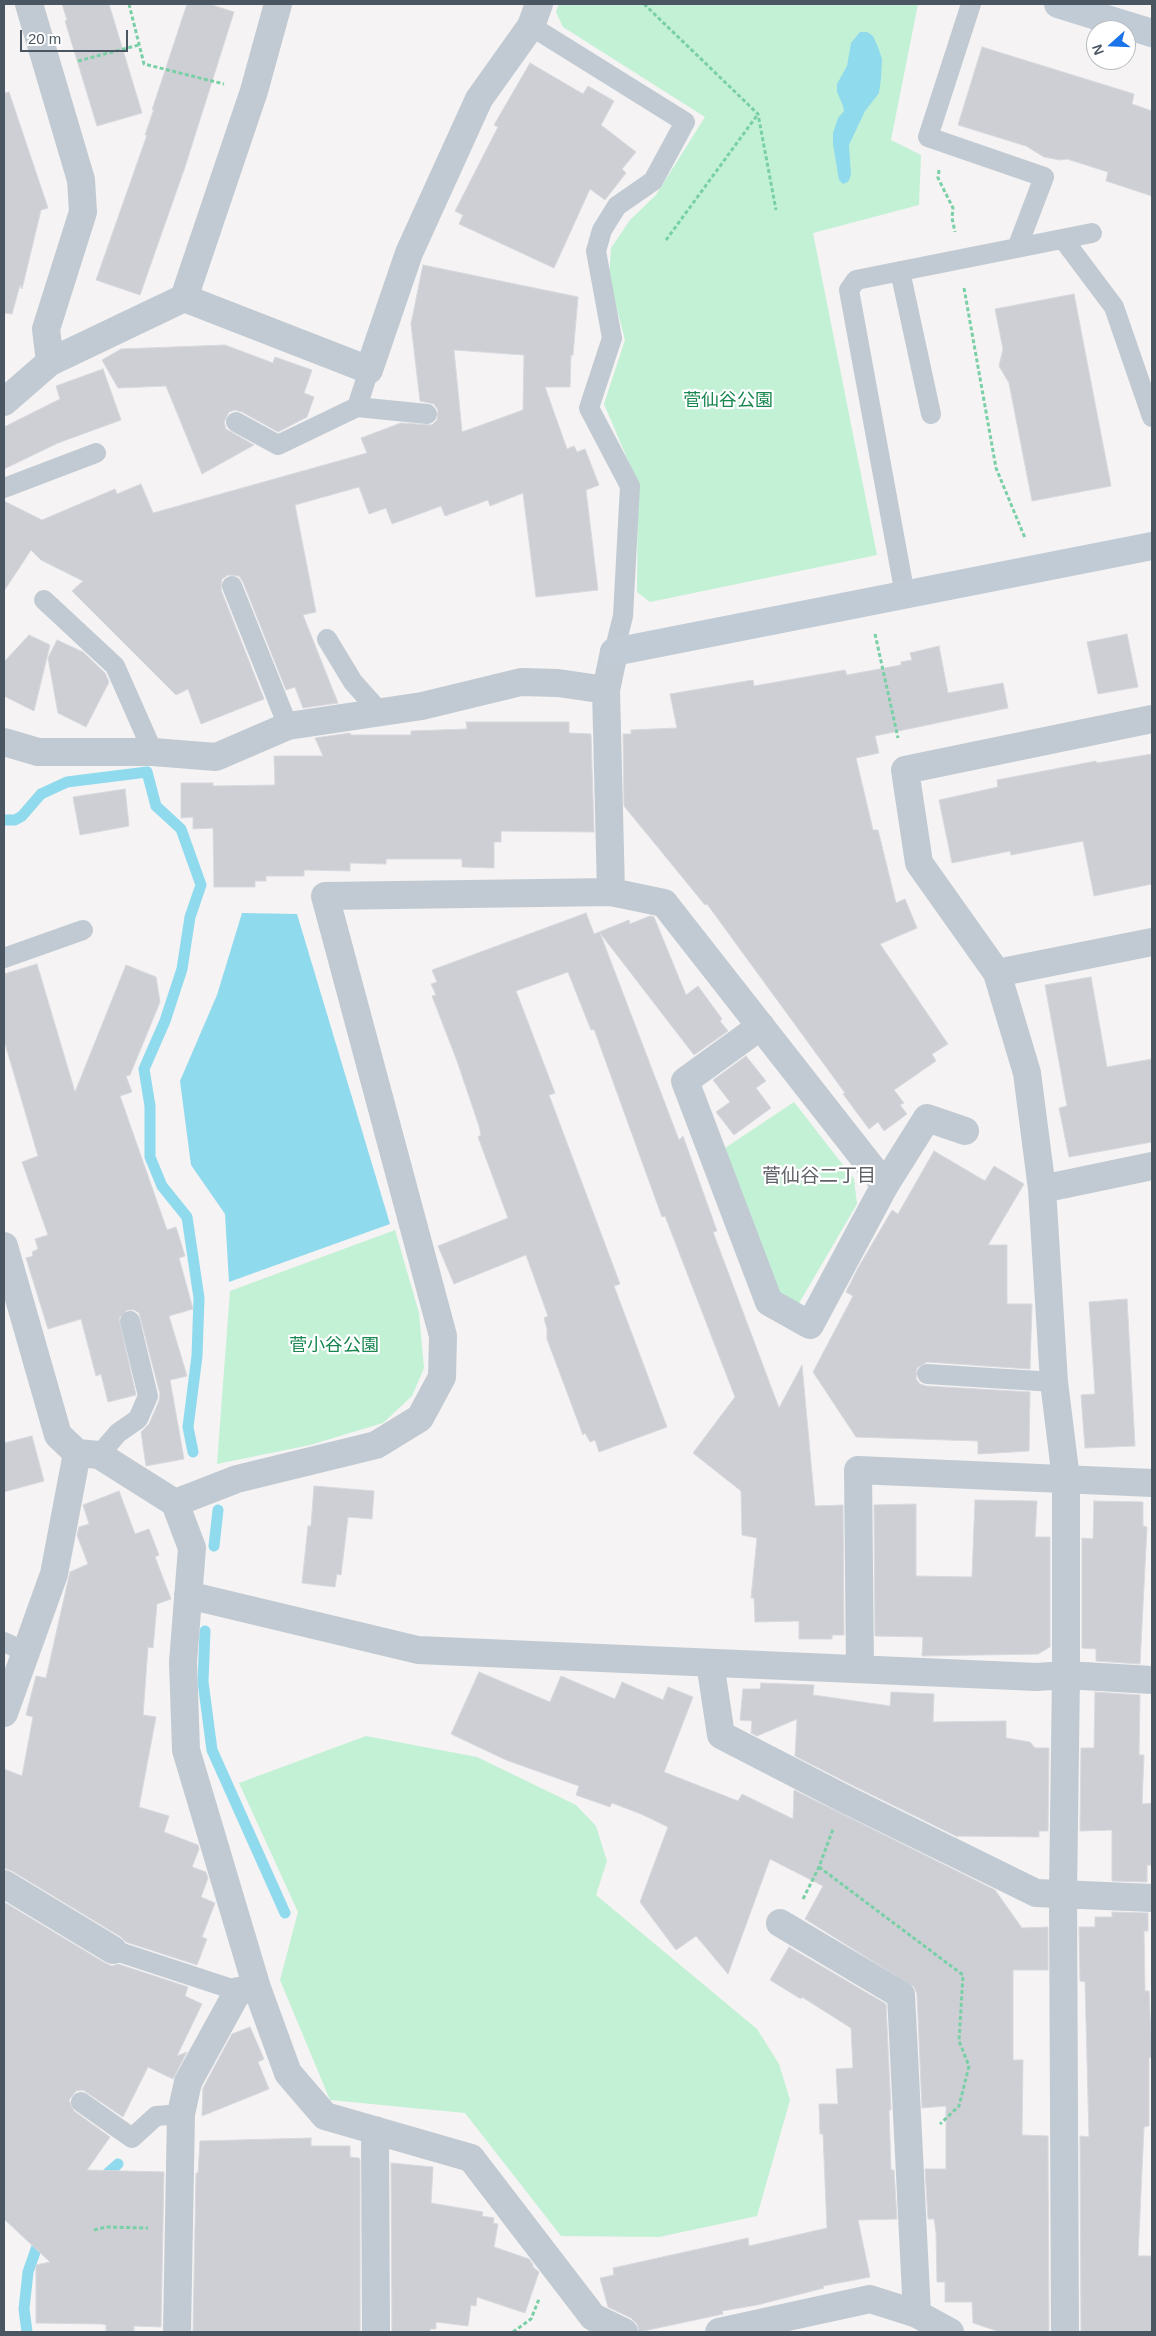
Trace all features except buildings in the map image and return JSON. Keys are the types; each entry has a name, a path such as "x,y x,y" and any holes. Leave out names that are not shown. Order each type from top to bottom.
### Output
{"street":[{"path":"29,4 82,180 83,212 46,329 50,362"},
{"path":"4,402 50,362 184,298 254,91 278,4"},
{"path":"1058,4 1152,33"},
{"path":"184,298 369,370 409,252 480,98 535,15"},
{"path":"611,892 606,690 614,652 1152,546"},
{"path":"4,742 38,752 153,752 216,757 288,726 422,706 521,682 558,683 606,690"},
{"path":"1064,2332 1063,1895 1066,1479 1054,1382 1042,1189 1027,1073 998,973 919,863 905,770 1152,719"},
{"path":"175,1503 237,1479 376,1446 420,1418 442,1377 443,1336 326,896 611,892 664,903 886,1185"},
{"path":"998,973 1152,942"},
{"path":"761,1026 685,1081 769,1302 810,1324 886,1185 927,1118 965,1131"},
{"path":"1042,1189 1152,1166"},
{"path":"4,1246 58,1435 175,1503 192,1548 183,1662 186,1750 247,1989 288,2073 325,2116 471,2158 593,2317 624,2332"},
{"path":"4,1713 15,1647 54,1574 88,1454"},
{"path":"860,1668 858,1470 1152,1483"},
{"path":"188,1595 418,1650 1037,1677 1066,1675 1152,1680"},
{"path":"710,1663 721,1735 1036,1893 1152,1898"},
{"path":"4,1884 113,1950"},
{"path":"785,1925 901,1995 917,2314"},
{"path":"177,2332 181,2114 188,2082 247,1989"},
{"path":"375,2130 376,2332"},
{"path":"719,2332 870,2299 917,2314 950,2332"}],"lane":[{"path":"972,4 928,137 1044,177 1017,248"},
{"path":"535,15 685,122 653,181 617,206 602,230 596,251 612,338 590,408 630,486 623,616 614,652"},
{"path":"905,595 849,290 856,280 1092,233"},
{"path":"1063,239 1114,307 1152,417"},
{"path":"900,271 931,414"},
{"path":"357,407 369,370"},
{"path":"236,422 278,445 357,407 427,414"},
{"path":"4,488 96,453"},
{"path":"232,586 288,726"},
{"path":"44,600 115,666 153,752"},
{"path":"327,639 353,682 379,711"},
{"path":"4,958 83,930"},
{"path":"88,1454 138,1420 148,1396 130,1321"},
{"path":"927,1374 1054,1382"},
{"path":"113,1950 247,1989"},
{"path":"82,2102 132,2138 156,2116 181,2114"}],"path":[{"path":"128,4 144,64 254,91"},
{"path":"644,4 758,114 776,210"},
{"path":"49,70 139,44"},
{"path":"666,240 758,114"},
{"path":"947,144 941,160 938,178 953,208 952,218 996,468 1026,538"},
{"path":"874,633 905,770"},
{"path":"785,1925 819,1866 844,1798"},
{"path":"94,2230 106,2227 178,2229"}],"green space":[{"name":"菅仙谷公園","path":"559,4 918,4 891,140 921,155 919,205 813,233 877,555 650,602 637,592 638,484 604,404 625,340 609,278 611,248 630,220 656,195 705,117 563,27 556,12"},
{"path":"794,1102 854,1179 857,1204 798,1305 774,1292 722,1150"},
{"name":"菅小谷公園","path":"395,1230 419,1313 424,1368 412,1396 383,1423 310,1445 217,1464 230,1291"},
{"path":"366,1736 477,1757 576,1805 596,1826 607,1861 596,1895 757,2029 779,2064 790,2100 757,2216 659,2237 561,2236 465,2113 330,2100 280,1980 298,1912 239,1783"}],"water":[{"path":"860,32 867,32 873,36 882,59 881,78 879,93 865,111 849,145 851,175 848,182 843,184 839,180 833,144 833,133 838,118 844,111 837,92 837,84 847,66 851,43"},
{"path":"242,913 297,914 390,1224 229,1282 225,1214 191,1165 180,1081 217,995"}],"waterway":[{"path":"4,820 15,820 22,816 41,794 67,782 147,772 156,806 181,829 201,885 190,917 182,969 165,1021 144,1069 150,1106 150,1157 162,1186 187,1217 199,1298 197,1356 188,1427 193,1452"},
{"path":"214,1546 218,1510"},
{"path":"205,1631 203,1682 212,1750 285,1913"},
{"path":"100,2180 118,2164"},
{"path":"27,2332 24,2309 28,2272 41,2235"}],"district":[{"name":"菅仙谷二丁目","path":"819,1177"}]}
